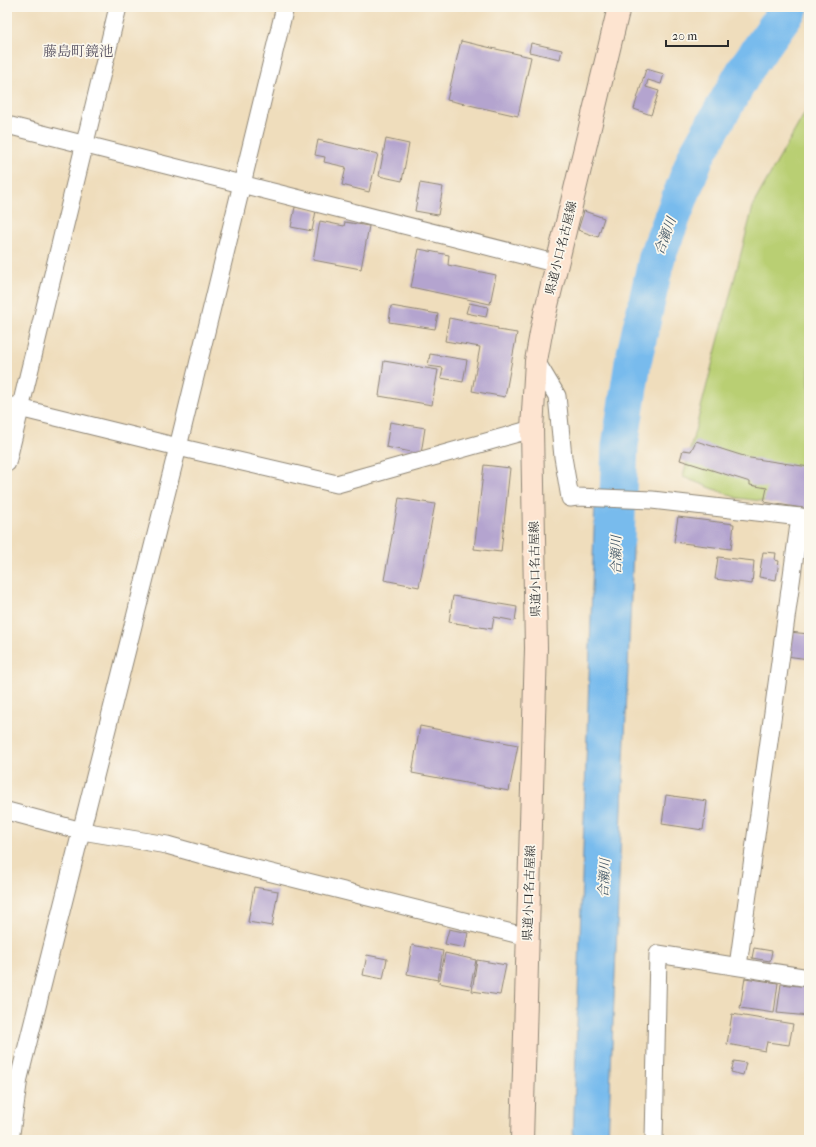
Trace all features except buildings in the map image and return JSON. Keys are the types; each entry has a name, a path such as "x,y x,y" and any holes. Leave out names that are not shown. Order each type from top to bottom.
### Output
{"main road":[{"name":"県道小口名古屋線","path":"522,1140 536,648 532,429 536,361 543,322 619,7"}],"street":[{"path":"7,463 14,406 84,144 118,7"},
{"path":"10,1140 19,1078 178,447 286,7"},
{"path":"7,125 558,264"},
{"path":"536,361 557,396 563,457 570,498 652,500 804,517 738,966"},
{"path":"14,406 178,447 337,484 532,429"},
{"path":"7,811 82,831 168,845 224,861 528,937"},
{"path":"654,1140 658,954 809,978"}],"green space":[{"path":"807,109 809,110 809,507 737,498 683,477 754,203"}],"water":[{"path":"595,501 635,502 608,1140 573,1140"}],"waterway":[{"name":"合瀬川","path":"616,540 620,446 633,362 657,257 696,156 747,67 790,7"}],"district":[{"name":"藤島町鏡池","path":"78,51"}]}
